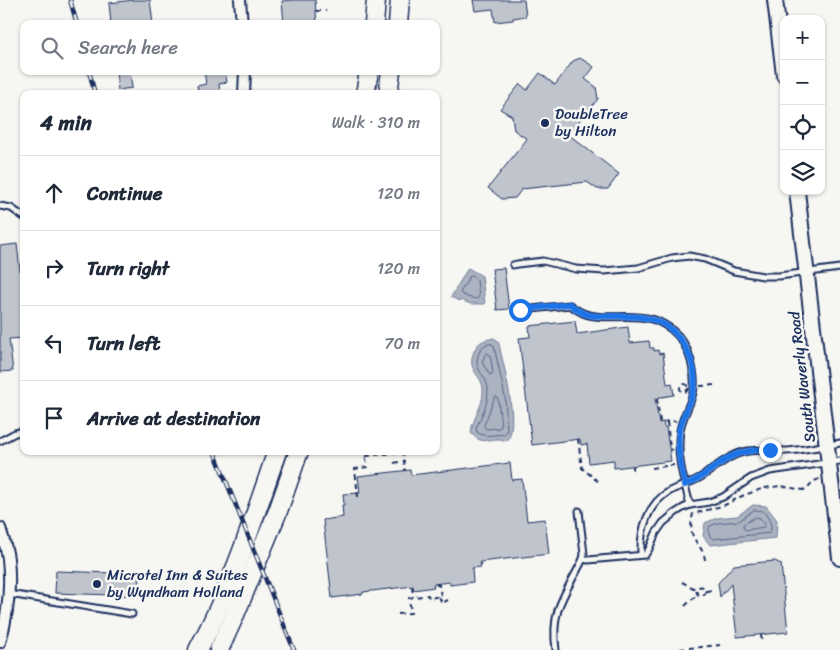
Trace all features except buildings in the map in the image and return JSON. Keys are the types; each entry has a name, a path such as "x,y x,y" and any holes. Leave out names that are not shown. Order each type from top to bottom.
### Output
{"highway":[{"path":"374,20 376,0"},
{"path":"398,20 400,0"},
{"path":"389,90 390,75"},
{"path":"198,650 233,576 276,455"},
{"path":"219,650 278,511 298,455"}],"main road":[{"path":"775,0 782,60"},
{"name":"South Waverly Road","path":"797,195 806,273 833,444 840,558"}],"street":[{"path":"240,0 242,20"},
{"path":"244,90 245,75"},
{"path":"0,528 8,558 9,594 0,642"}],"lane":[{"path":"0,206 11,208 20,214"},
{"path":"513,265 543,261 576,269 604,271 638,268 672,258 689,256 705,259 726,268 754,275 779,276 840,268"},
{"path":"518,309 570,304 578,311 589,315 649,318 656,320 681,339 690,357 694,382 693,394 681,424 678,450 690,506"},
{"path":"0,442 20,432"},
{"path":"643,554 643,528 647,516 657,501 664,495 700,478 730,457 747,451 787,451 833,444"},
{"path":"583,559 643,554 649,549 663,523 675,513 690,506 723,497 751,478 770,470 834,462"},
{"path":"556,650 554,635 558,609 584,554 579,511"},
{"path":"9,594 132,614"}],"path":[{"path":"316,11 326,11"},
{"path":"698,386 715,385"},
{"path":"657,399 660,422 666,424 676,421"},
{"path":"666,424 672,451"},
{"path":"578,439 582,468 601,484"},
{"path":"358,497 355,468 367,467 366,456 375,455"},
{"path":"403,455 405,470"},
{"path":"394,463 404,462"},
{"path":"652,468 674,465"},
{"path":"632,466 633,470"},
{"path":"705,560 704,553 694,540 692,533 693,514 725,505 764,488 781,486 803,490 812,482 820,479"},
{"path":"682,582 697,590 698,594"},
{"path":"434,585 440,585 441,596 439,597 442,603 446,602"},
{"path":"412,587 413,597"},
{"path":"697,590 703,587 706,591"},
{"path":"698,594 703,596 706,591 712,590"},
{"path":"685,606 698,594"},
{"path":"398,614 410,613 409,598 439,597"},
{"path":"761,635 762,642"},
{"path":"680,649 720,645"}],"water":[{"path":"468,268 482,276 485,304 471,304 451,297"},
{"path":"494,338 499,344 507,379 511,409 511,433 507,441 499,439 484,441 471,433 483,397 481,381 473,368 472,357 478,344"},
{"path":"753,505 766,506 777,520 776,538 710,545 703,536 705,523 717,518 737,516"}],"railway":[{"path":"70,0 76,20"},
{"path":"90,75 94,90"},
{"path":"216,455 294,650"}],"place":[{"name":"DoubleTree by Hilton","path":"545,123"},
{"name":"Microtel Inn & Suites by Wyndham Holland","path":"97,584"}],"route":[{"path":"520,310 570,304 583,314 649,318 656,320 681,339 690,357 694,382 693,394 681,424 679,436 678,450 685,485 700,478 721,462 738,453 770,450"}]}
